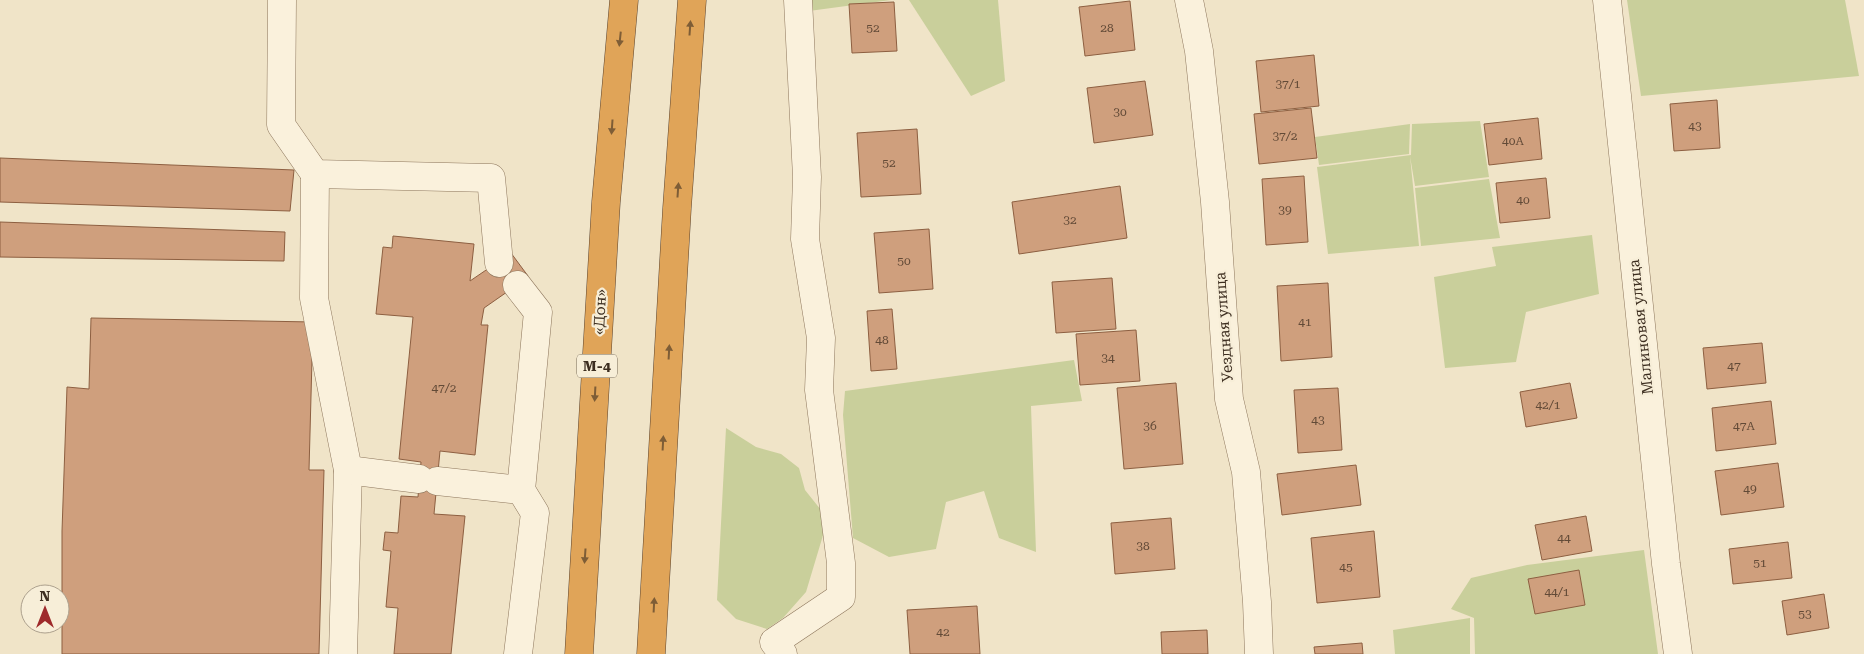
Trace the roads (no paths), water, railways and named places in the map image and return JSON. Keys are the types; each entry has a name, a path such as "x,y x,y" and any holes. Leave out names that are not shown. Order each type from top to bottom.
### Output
{"highway":[{"name":"«Дон»","path":"579,654 607,192 624,0"},
{"path":"651,654 677,208 692,0"}],"street":[{"path":"282,0 281,125 315,174 314,298 348,470 344,654"},
{"path":"783,654 774,642 841,597 841,563 819,390 820,338 805,239 806,177 798,0"},
{"name":"Уездная улица","path":"1189,0 1199,51 1215,202 1230,399 1246,472 1258,602 1259,654"},
{"name":"Малиновая улица","path":"1607,0 1664,554 1678,654"},
{"path":"315,174 491,178 499,263"},
{"path":"517,285 538,312 521,490 535,513 518,654"},
{"path":"348,470 521,490"}]}
